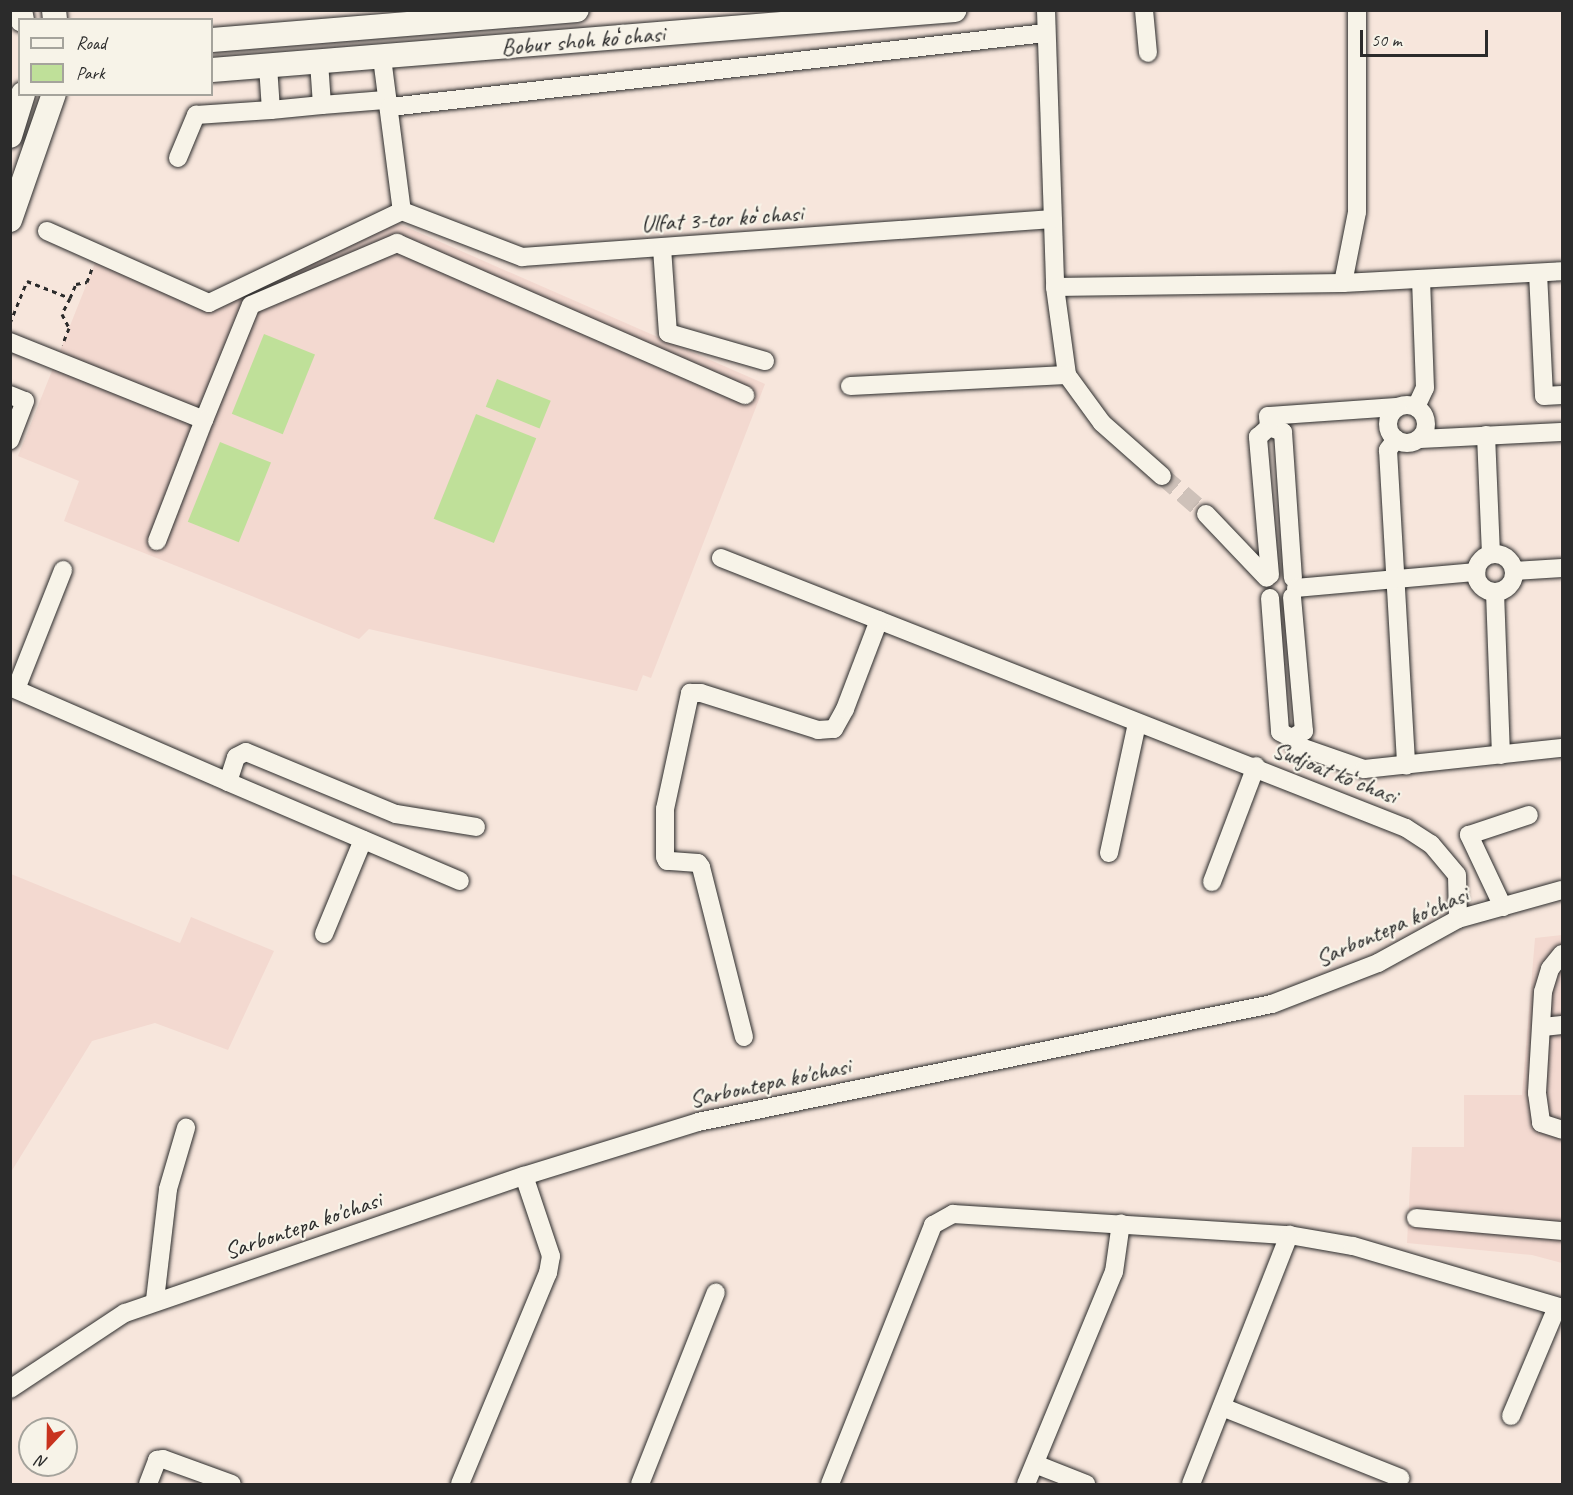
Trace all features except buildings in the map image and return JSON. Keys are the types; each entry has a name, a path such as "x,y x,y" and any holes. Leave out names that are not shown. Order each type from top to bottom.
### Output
{"main road":[{"name":"Bobur shoh koʻchasi","path":"213,40 368,19 578,10"},
{"name":"Bobur shoh koʻchasi","path":"213,70 955,10"},
{"path":"10,136 22,96"},
{"path":"10,220 53,96"}],"street":[{"path":"1046,10 1055,287 1067,375 1102,423 1162,476"},
{"path":"1144,10 1148,53"},
{"path":"1343,283 1357,212 1357,10"},
{"path":"178,158 196,115 322,105 388,104 1046,33"},
{"path":"47,231 209,303 402,211 382,58"},
{"path":"319,63 322,105"},
{"path":"268,66 271,110"},
{"name":"Ulfat 3-tor koʻchasi","path":"402,211 522,256 1053,219"},
{"path":"157,541 251,306 397,243 745,395"},
{"path":"662,248 668,333 765,361"},
{"path":"1055,287 1343,283 1563,271"},
{"path":"1538,273 1544,396 1563,394"},
{"path":"1421,280 1425,388 1388,423 1396,439 1408,443 1419,439 1563,432"},
{"path":"10,342 204,420"},
{"path":"850,386 1067,375"},
{"path":"10,395 26,401 10,440"},
{"path":"1269,427 1268,416 1407,407 1426,422 1419,439"},
{"path":"1269,427 1258,437 1269,577 1265,588 1270,598 1280,732 1292,738 1294,745 1364,769 1563,748"},
{"path":"1269,427 1283,432 1304,731 1292,738"},
{"path":"1486,435 1491,554"},
{"path":"1396,439 1388,450 1406,765"},
{"path":"1206,514 1269,577"},
{"path":"1491,554 1504,556 1514,571 1507,588 1495,592 1479,584 1476,572 1480,560 1491,554"},
{"name":"Sudjoat koʻchasi","path":"721,558 1137,723 1256,766 1406,828 1431,844 1457,875 1458,919"},
{"path":"1514,571 1563,568"},
{"path":"63,570 13,688 460,882"},
{"path":"1269,577 1280,571 1294,587"},
{"path":"1270,598 1283,602 1294,587 1476,572"},
{"path":"1495,592 1501,755"},
{"path":"744,1037 701,867 698,863 668,861 665,857 665,809 690,693 701,693 818,730 834,729 845,709 879,620"},
{"path":"1109,852 1137,723"},
{"path":"228,782 236,757 246,752 396,814 476,827"},
{"path":"1212,882 1256,766"},
{"path":"1503,907 1469,835 1529,815"},
{"path":"324,934 363,840"},
{"name":"Sarbontepa ko'chasi","path":"10,1389 124,1313 155,1300 524,1176 698,1122 1272,1004 1378,963 1458,919 1563,890"},
{"path":"1563,954 1546,979 1538,1116 1543,1127 1563,1130"},
{"path":"1543,1027 1563,1025"},
{"path":"155,1300 168,1189 186,1128"},
{"path":"460,1485 548,1273 551,1256 524,1176"},
{"path":"830,1485 933,1225 953,1214 1121,1222 1289,1236 1353,1246 1560,1307 1511,1416"},
{"path":"1416,1218 1563,1232"},
{"path":"1026,1485 1114,1272 1121,1222"},
{"path":"1191,1485 1289,1236"},
{"path":"640,1485 716,1292"},
{"path":"1222,1407 1400,1478"},
{"path":"148,1485 157,1460 163,1459 232,1485"},
{"path":"1035,1464 1086,1485"}],"path":[{"path":"61,347 69,328 62,314 76,284 87,282 98,254"},
{"path":"10,323 27,281 70,298"}],"shaded area":[{"path":"388,219 765,384 651,678 643,675 637,691 369,629 359,639 64,521 79,481 18,456 97,258 213,305"},
{"path":"11,874 180,943 191,917 274,951 228,1050 155,1023 92,1041 11,1172"},
{"path":"1562,935 1562,1263 1532,1255 1407,1243 1412,1147 1464,1147 1464,1095 1522,1095 1535,938"}],"green space":[{"path":"264,334 315,355 283,434 232,414"},
{"path":"497,379 551,401 540,429 486,407"},
{"path":"476,414 536,438 494,543 434,519"},
{"path":"220,442 271,463 239,542 188,522"}],"tunnel":[{"path":"1162,476 1206,514"}]}
